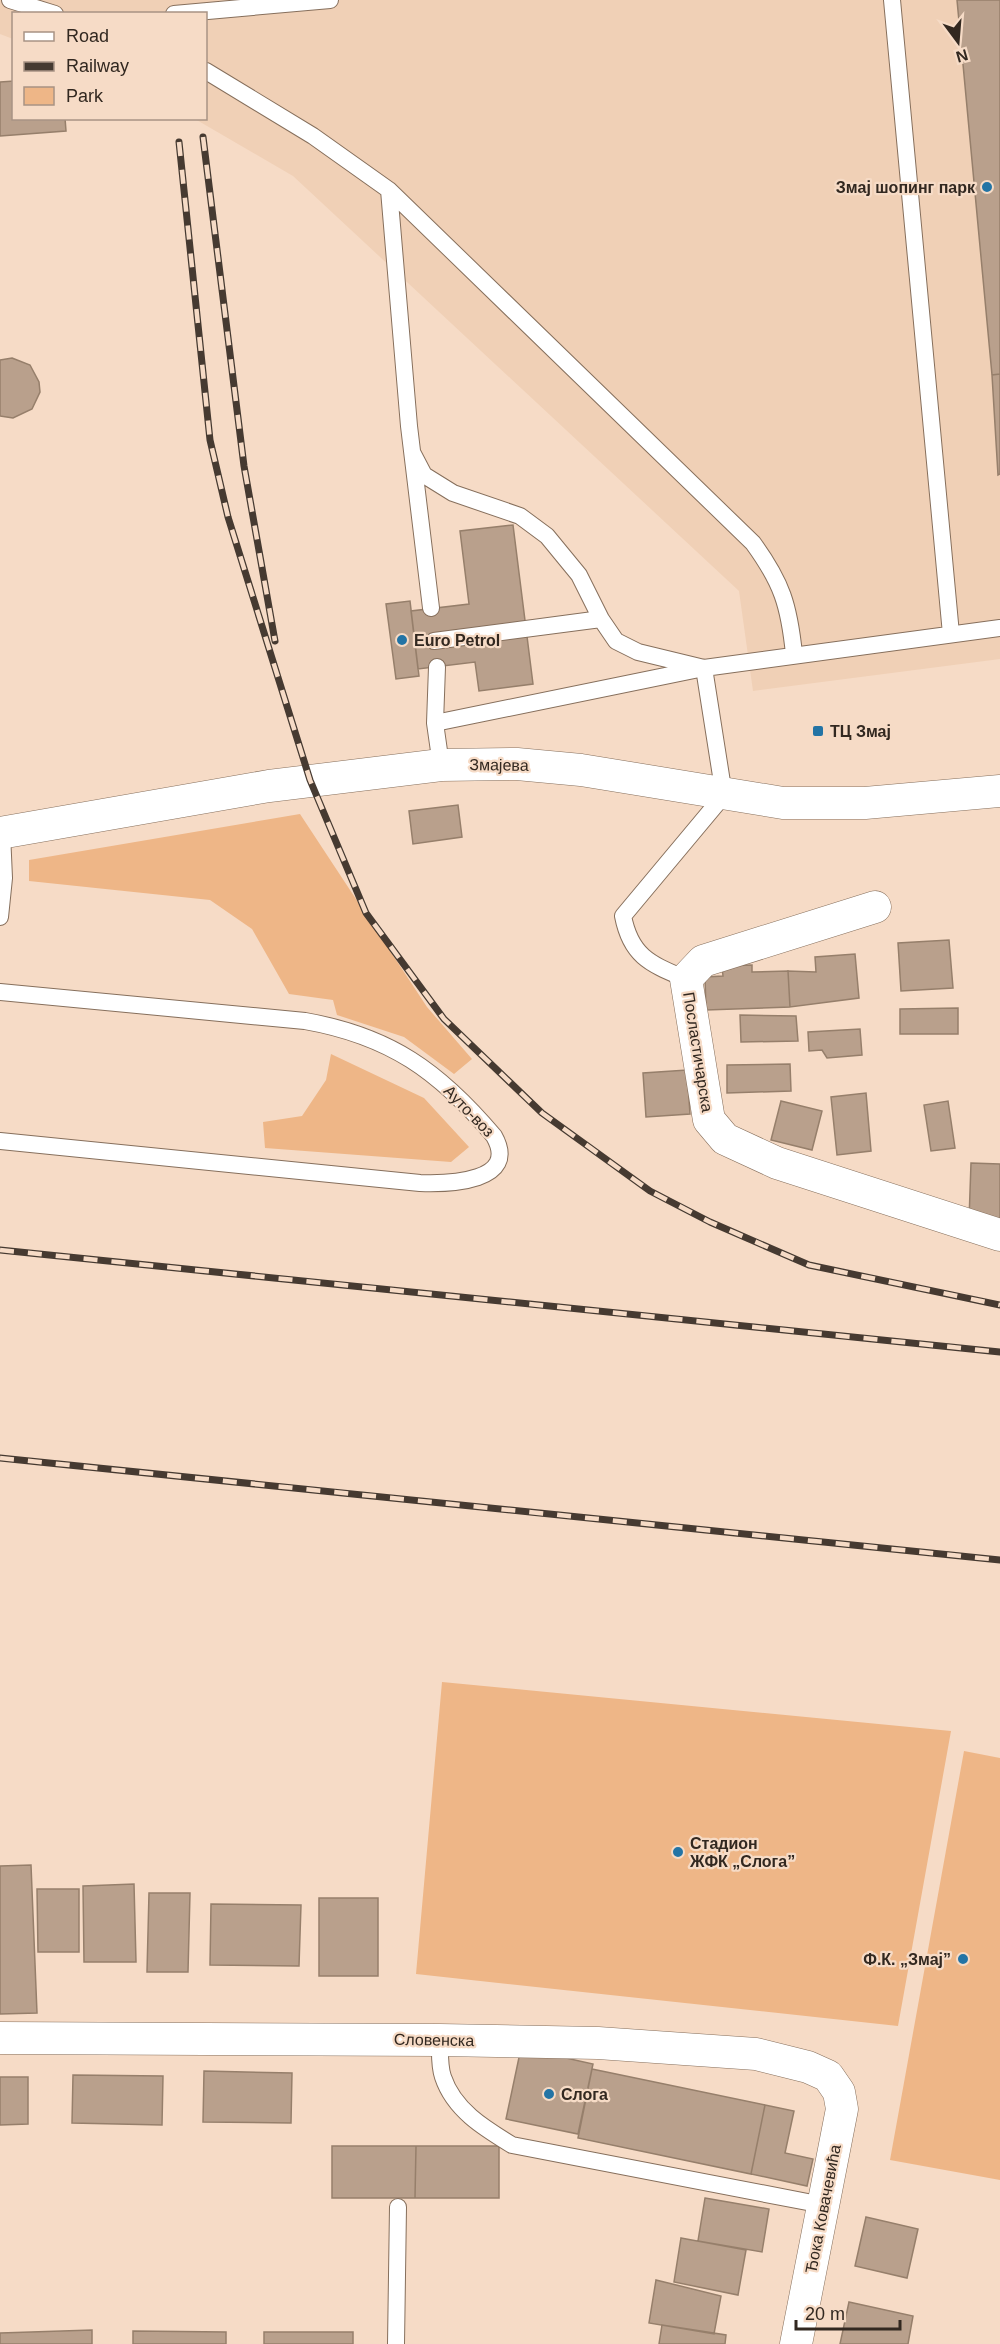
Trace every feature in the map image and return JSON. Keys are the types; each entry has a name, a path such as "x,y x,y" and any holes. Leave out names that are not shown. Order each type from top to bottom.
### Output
{"street":[{"name":"Змајева","path":"1,833 310,780 441,765 518,764 581,770 783,803 825,804 1000,791"},
{"name":"Посластичарска","path":"875,907 703,961 686,979 709,1120 724,1138 777,1163 1000,1235"},
{"name":"Словенска","path":"0,2038 598,2043 756,2054 808,2067 828,2076 839,2092 842,2109"},
{"name":"Ђока Ковачевића","path":"796,2344 842,2109"}],"lane":[{"path":"10,0 49,12"},
{"path":"196,12 330,0"},
{"path":"892,0 951,634"},
{"path":"207,72 313,136 389,190 753,543 772,569 782,591 790,614 794,654"},
{"path":"389,190 413,454 431,608"},
{"path":"413,454 424,475 453,493 520,516 547,536 579,575 601,619 616,641 638,652 704,668"},
{"path":"434,641 601,619"},
{"path":"435,723 704,668 794,654 1000,628"},
{"path":"437,667 435,723 441,765"},
{"path":"686,979 658,967 635,951 626,933 623,916 724,795 704,668"},
{"path":"0,917 4,879 1,833"},
{"name":"Ауто-воз","path":"0,992 281,1018 350,1031 378,1041 416,1062 481,1121 501,1149 501,1158 496,1166 474,1178 450,1183 420,1183 0,1141"},
{"path":"440,2040 442,2076 451,2095 465,2112 485,2129 512,2145 823,2205"},
{"path":"396,2344 398,2207"}],"shaded area":[{"name":"Змај шопинг парк","path":"0,0 1000,0 1000,659 753,691 739,591 293,176 197,120 207,120 207,12 12,12 12,39 0,34"}],"green space":[{"path":"300,814 427,1007 472,1059 454,1074 404,1037 337,1015 333,1000 289,994 252,929 210,900 29,881 29,860"},
{"path":"331,1054 424,1098 469,1147 451,1162 265,1148 263,1122 302,1116 326,1080"},
{"name":"Стадион ЖФК „Слога”","path":"442,1682 951,1731 898,2026 416,1974"},
{"name":"Ф.К. „Змај”","path":"964,1751 1000,1758 1000,2180 890,2160"}],"building":[{"name":"Змај шопинг парк","path":"957,0 1000,0 1000,374 992,375"},
{"path":"12,81 12,120 65,120 66,131 0,136 0,82"},
{"path":"12,358 30,365 39,382 40,392 32,409 13,418 0,416 0,360"},
{"path":"1000,374 1000,474 998,475 992,375"},
{"path":"513,525 533,684 479,691 475,662 418,669 411,611 469,604 460,531"},
{"path":"410,601 419,676 396,679 386,604"},
{"path":"458,805 462,837 413,844 409,811"},
{"path":"949,940 953,988 901,991 898,943"},
{"path":"855,954 859,998 790,1007 788,971 816,972 815,957"},
{"path":"752,965 752,972 788,971 790,1007 706,1010 705,977 723,976 722,966"},
{"path":"958,1008 958,1034 900,1034 900,1009"},
{"path":"740,1015 796,1016 798,1041 741,1042"},
{"path":"860,1029 862,1055 827,1058 822,1050 809,1051 808,1032"},
{"path":"790,1064 791,1091 727,1093 727,1065"},
{"path":"687,1070 690,1114 646,1117 643,1073"},
{"path":"866,1093 871,1151 837,1155 831,1097"},
{"path":"781,1101 822,1111 812,1150 771,1140"},
{"path":"948,1101 955,1148 931,1151 924,1105"},
{"path":"971,1163 1000,1164 1000,1222 969,1221"},
{"path":"31,1865 37,2013 0,2014 0,1866"},
{"path":"134,1884 136,1962 84,1962 83,1886"},
{"path":"37,1889 79,1889 79,1952 38,1952"},
{"path":"149,1893 190,1893 188,1972 147,1972"},
{"path":"319,1898 378,1898 378,1976 319,1976"},
{"path":"211,1904 301,1905 299,1966 210,1965"},
{"name":"Слога","path":"521,2048 593,2064 578,2134 506,2119"},
{"path":"592,2069 765,2105 751,2174 578,2138"},
{"path":"204,2071 292,2073 291,2123 203,2122"},
{"path":"73,2075 163,2076 162,2125 72,2123"},
{"path":"0,2077 28,2077 28,2124 0,2125"},
{"path":"765,2105 794,2111 785,2153 813,2159 807,2186 751,2174"},
{"path":"332,2146 416,2146 415,2198 332,2198"},
{"path":"416,2146 499,2146 499,2198 415,2198"},
{"path":"705,2198 769,2209 762,2252 698,2241"},
{"path":"866,2217 918,2229 907,2278 855,2266"},
{"path":"681,2238 746,2250 738,2295 674,2282"},
{"path":"656,2280 721,2296 714,2334 649,2323"},
{"path":"849,2302 913,2316 908,2344 840,2344"},
{"path":"662,2325 726,2335 725,2344 659,2344"},
{"path":"92,2330 92,2344 0,2344 0,2333"},
{"path":"133,2331 226,2332 226,2344 133,2344"},
{"path":"264,2332 353,2332 353,2344 264,2344"}],"railway":[{"path":"203,137 244,466 275,641"},
{"path":"179,142 210,440 228,517 310,780 366,913 444,1019 542,1113 650,1191 710,1222 809,1265 1000,1305"},
{"path":"0,1250 1000,1352"},
{"path":"0,1458 1000,1560"}],"place":[{"name":"Змај шопинг парк","path":"987,187"},
{"name":"Euro Petrol","path":"402,640"},
{"name":"ТЦ Змај","path":"818,731"},
{"name":"Стадион ЖФК „Слога”","path":"678,1852"},
{"name":"Ф.К. „Змај”","path":"963,1959"},
{"name":"Слога","path":"549,2094"}]}
